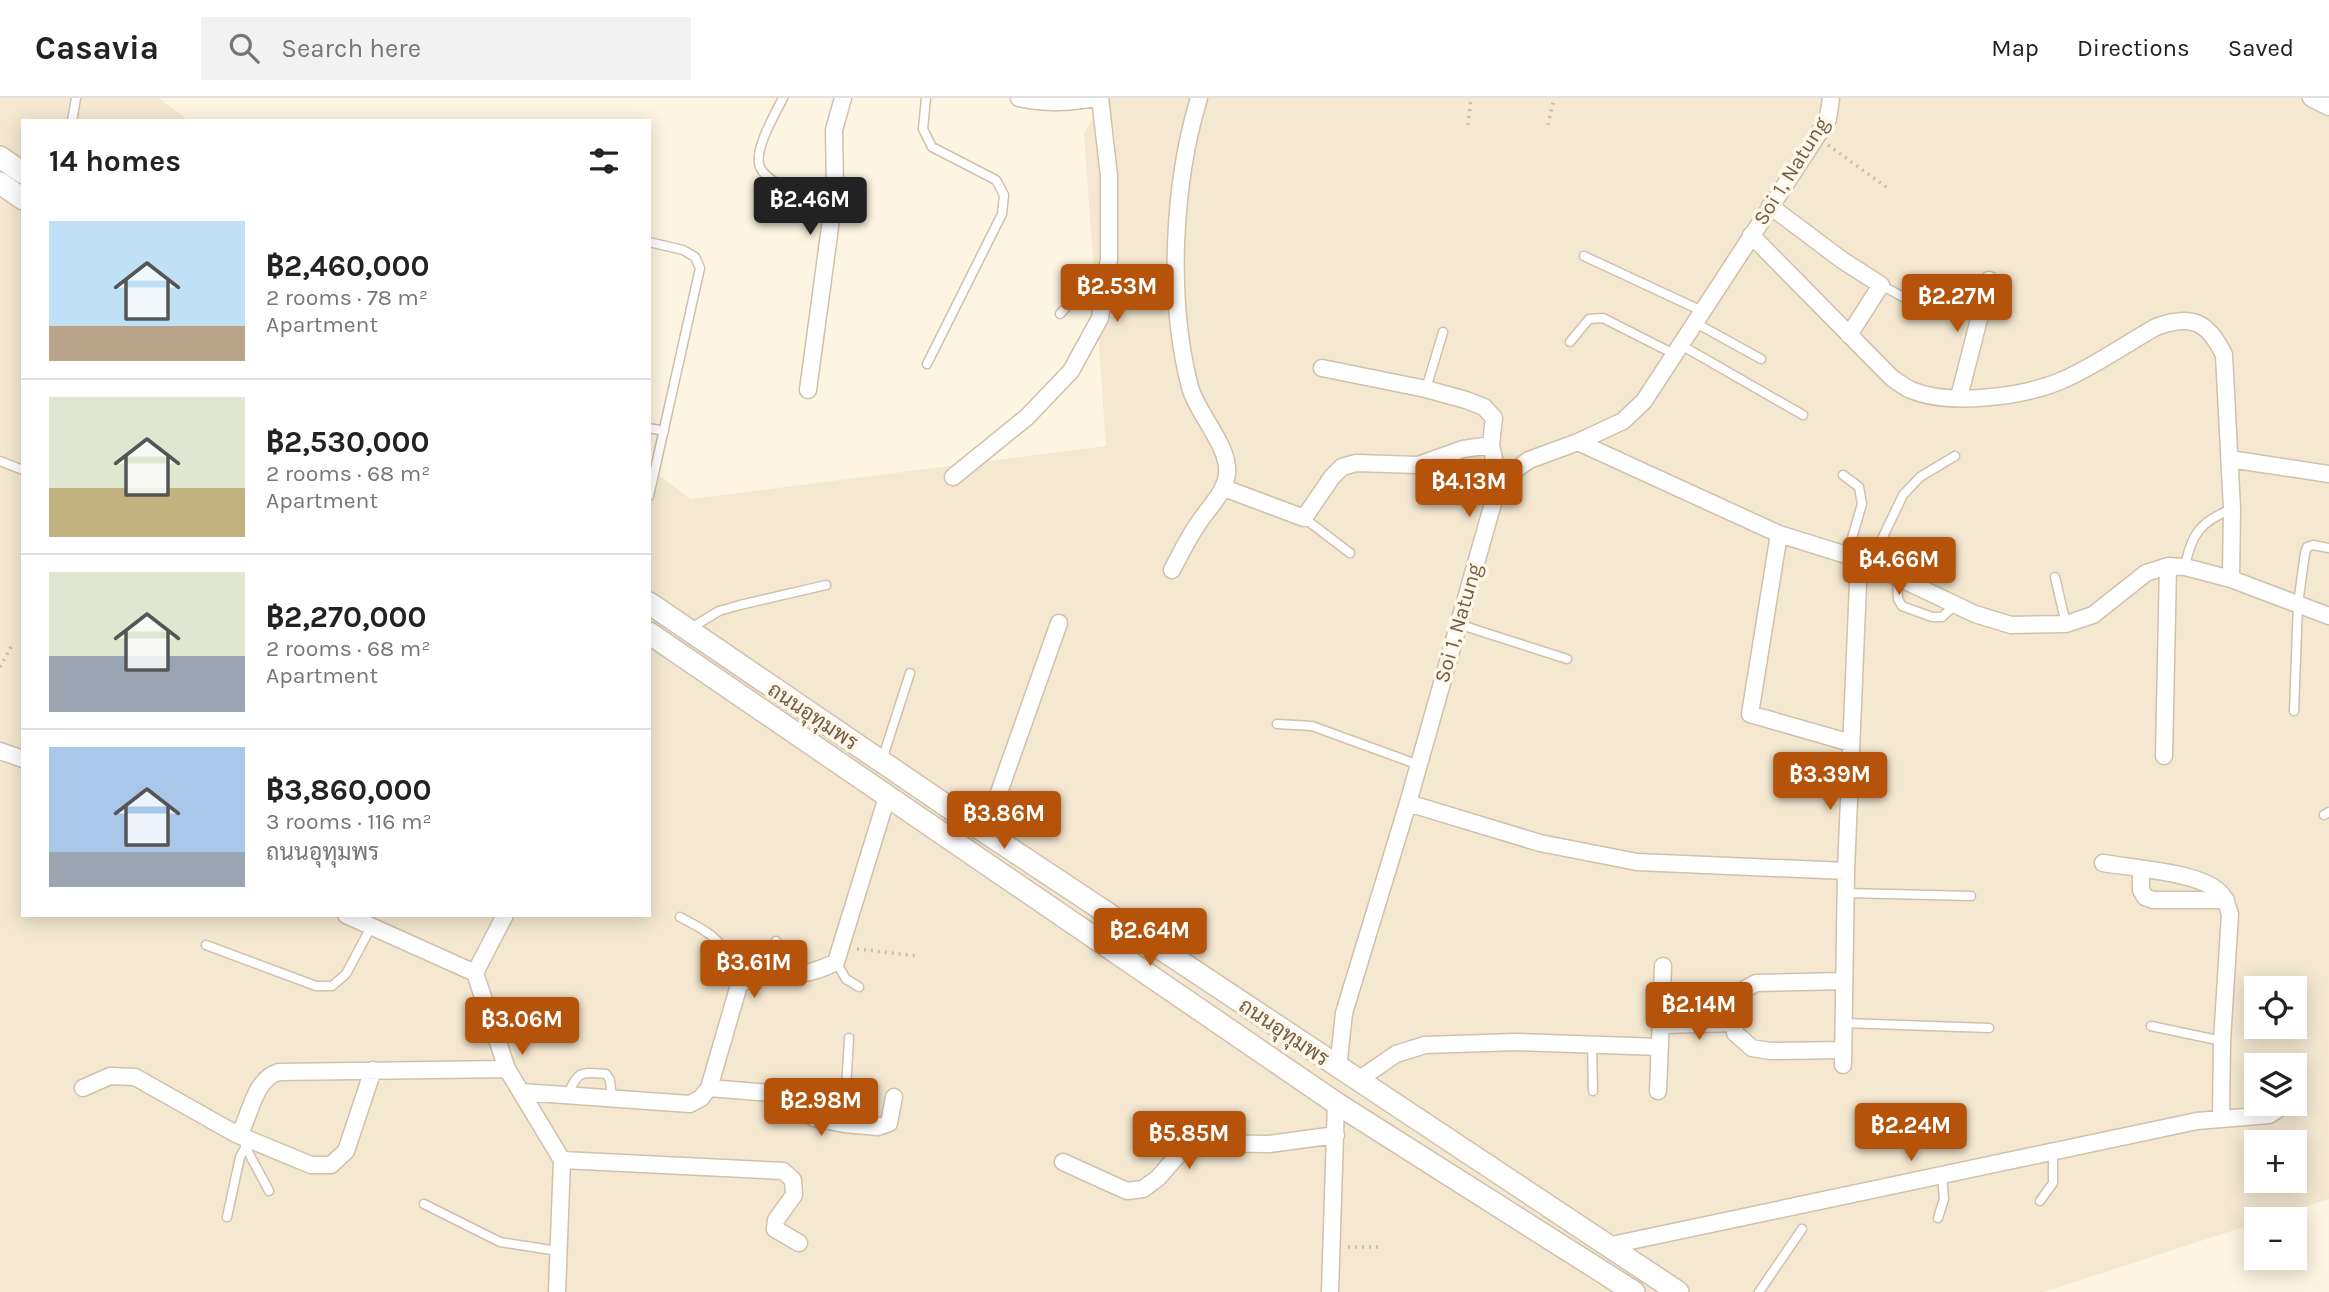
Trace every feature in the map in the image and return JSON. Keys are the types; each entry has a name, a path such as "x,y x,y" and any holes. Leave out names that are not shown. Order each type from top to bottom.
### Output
{"street":[{"path":"808,390 835,190 834,130 843,98"},
{"path":"953,477 1027,417 1071,371 1100,318 1109,259 1109,176 1098,98 1073,103 1041,103 1019,98"},
{"path":"1172,570 1197,525 1224,488 1228,472 1225,457 1191,390 1181,344 1176,297 1182,174 1199,98"},
{"path":"1831,98 1837,98"},
{"name":"Soi 1, Natung","path":"1338,1068 1344,1013 1408,803 1499,482 1530,460 1623,421 1644,401 1828,119 1831,98"},
{"path":"2311,98 2329,107"},
{"path":"0,157 21,172"},
{"path":"0,183 21,198"},
{"path":"1770,206 1842,260 1881,285 1849,335"},
{"path":"1751,235 1892,378 1910,390 1932,395 1959,397 2012,394 2060,381 2156,327 2172,321 2186,319 2201,324 2210,332 2224,355 2232,509 2231,579"},
{"path":"1959,397 1989,280"},
{"path":"1322,368 1426,389 1484,407 1494,418 1491,445 1499,482"},
{"path":"1578,442 1779,534 1859,560 1975,614 2011,625 2066,624 2093,615 2146,573 2176,566 2231,579 2329,616"},
{"path":"1224,488 1304,518 1342,467 1356,463 1418,465 1463,449 1491,445"},
{"path":"2230,458 2329,474"},
{"path":"1779,534 1750,714 1851,743"},
{"path":"1844,981 1756,983 1740,992 1734,1004 1735,1033 1752,1048 1843,1057 1846,871 1859,560"},
{"path":"2164,756 2176,566"},
{"name":"ถนนอุทุมพร","path":"651,604 985,832 1678,1292"},
{"path":"985,832 1059,623"},
{"name":"ถนนอุทุมพร","path":"651,634 1336,1103 1633,1292"},
{"path":"0,751 21,758"},
{"path":"522,1092 690,1104 701,1098 709,1088 739,985 755,974 771,971 807,973 839,955 887,797"},
{"path":"1408,803 1540,843 1637,862 1846,871"},
{"path":"2103,863 2196,879 2217,890 2226,900 2230,914 2222,1041 2221,1118"},
{"path":"2141,869 2141,890 2145,897 2153,900 2226,900"},
{"path":"350,917 475,973"},
{"path":"504,917 475,973 507,1069 562,1160 557,1292"},
{"path":"1658,1091 1663,966"},
{"path":"1661,1025 1735,1023"},
{"path":"1357,1081 1396,1054 1425,1045 1515,1042 1660,1047"},
{"path":"1331,1292 1338,1068"},
{"path":"244,1140 242,1129 261,1084 269,1074 507,1069"},
{"path":"83,1088 110,1076 135,1077 244,1140 311,1165 331,1165 346,1151 373,1070"},
{"path":"709,1088 771,1093 799,1104 814,1118 878,1128 889,1123 894,1097"},
{"path":"1608,1246 2197,1121 2253,1116"},
{"path":"1063,1162 1128,1191 1143,1189 1158,1178 1185,1147 1197,1143 1269,1144 1336,1135"},
{"path":"562,1160 783,1171 793,1180 794,1195 776,1220 775,1229 799,1243"}],"lane":[{"path":"72,119 76,98"},
{"path":"783,98 759,149 759,166 768,177 786,189"},
{"path":"926,98 923,129 932,147 996,180 1004,195 1002,214 927,364"},
{"path":"651,243 683,250 695,257 701,268 651,487"},
{"path":"1584,256 1698,317 1761,359"},
{"path":"1060,314 1109,259"},
{"path":"1881,285 1903,297"},
{"path":"1570,342 1589,319 1603,318 1677,350 1802,415"},
{"path":"1426,389 1443,332"},
{"path":"651,428 664,431"},
{"path":"1859,560 1903,495 1920,477 1955,456"},
{"path":"0,461 21,469"},
{"path":"1843,475 1859,487 1863,504 1859,560"},
{"path":"2176,566 2200,527 2213,517 2232,509"},
{"path":"1304,518 1350,553"},
{"path":"2294,711 2298,604 2307,547 2312,545 2329,548"},
{"path":"1897,576 1898,598 1902,606 1932,617 1942,617 1956,604"},
{"path":"2055,577 2066,624"},
{"path":"688,630 719,611 826,585"},
{"path":"1458,624 1567,659"},
{"path":"881,762 910,673"},
{"path":"1277,724 1312,726 1419,765"},
{"path":"1846,893 1971,896"},
{"path":"680,917 712,934 728,955 739,985"},
{"path":"206,946 316,986 332,986 346,974 371,928"},
{"path":"771,971 776,941"},
{"path":"839,955 846,979 859,987"},
{"path":"1844,1023 1989,1028"},
{"path":"2151,1026 2222,1041"},
{"path":"844,1124 849,1038"},
{"path":"1592,1045 1593,1091"},
{"path":"567,1096 576,1076 583,1073 606,1074 610,1080 612,1099"},
{"path":"244,1140 268,1191"},
{"path":"227,1217 244,1140"},
{"path":"2040,1201 2053,1183 2053,1152"},
{"path":"1938,1218 1944,1199 1942,1175"},
{"path":"424,1204 500,1242 558,1251"},
{"path":"1759,1292 1802,1229"}],"path":[{"path":"1468,125 1471,98"},
{"path":"1548,125 1554,98"},
{"path":"1816,136 1889,189"},
{"path":"0,667 12,645"},
{"path":"839,955 918,956"},
{"path":"1332,1248 1378,1247"}],"shaded area":[{"path":"0,98 159,98 186,119 21,119 21,917 651,917 651,469 691,499 1106,446 1084,134 1104,98 2329,98 2329,1199 2304,1207 2244,1207 2244,1227 2044,1292 0,1292"}]}
